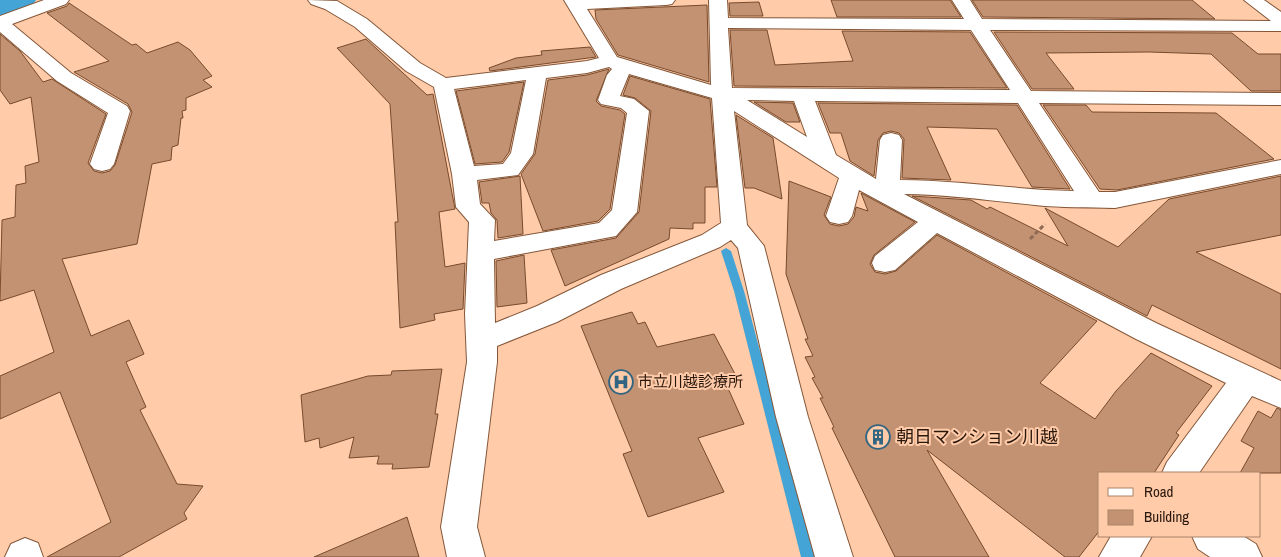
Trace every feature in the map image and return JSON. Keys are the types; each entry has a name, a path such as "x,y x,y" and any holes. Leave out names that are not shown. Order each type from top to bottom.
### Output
{"street":[{"path":"60,0 0,22 64,77 119,111 102,164"},
{"path":"317,0 331,5 361,23 412,67 443,84 618,64 722,94 1281,99"},
{"path":"575,2 666,0"},
{"path":"961,0 1094,201"},
{"path":"1253,0 1281,20"},
{"path":"480,253 607,230 624,212 638,111 627,103 608,100 617,75 618,64 575,2"},
{"path":"834,557 792,417 750,246 734,227 722,94 719,12 976,24 1281,26"},
{"path":"464,174 510,170 522,154 537,73"},
{"path":"443,84 464,174 468,207 482,220 480,253 482,362 459,527 466,557"},
{"path":"722,94 826,159 935,220 1146,331 1281,395"},
{"path":"802,95 826,159"},
{"path":"839,216 870,183 891,140"},
{"path":"870,183 1094,201 1115,200 1281,167"},
{"path":"885,263 935,220"},
{"path":"482,340 547,314 611,282 711,241 734,227"},
{"path":"1180,472 1247,378"},
{"path":"1118,557 1132,537"},
{"path":"1213,537 1243,557"}],"path":[{"path":"1010,259 1069,200"}],"building":[{"path":"831,0 950,0 961,17 837,17"},
{"path":"972,0 1192,0 1215,19 983,17"},
{"path":"759,2 763,16 730,16 729,3"},
{"path":"69,3 132,45 136,44 147,53 178,42 190,50 212,76 203,80 212,87 186,98 186,110 182,111 183,118 181,118 178,145 172,147 171,160 152,164 137,244 62,259 91,336 129,320 144,354 126,362 146,407 140,410 177,484 203,486 184,513 187,519 119,557 47,557 111,522 60,392 0,419 0,376 54,352 34,290 0,301 2,220 15,217 16,185 26,183 25,166 39,162 31,97 10,104 0,90 0,34 20,51 43,82 52,79 106,114 88,163 94,171 102,173 110,171 115,165 132,112 128,104 74,72 109,61 47,13 67,6"},
{"path":"707,5 709,82 618,55 596,19 595,10"},
{"path":"730,30 767,30 775,65 853,61 842,31 970,32 1007,88 734,86"},
{"path":"994,32 1232,33 1258,54 1281,54 1281,91 1251,91 1211,54 1149,52 1046,53 1074,89 1032,89"},
{"path":"366,39 427,95 433,94 455,209 439,212 445,267 465,263 463,309 434,314 435,320 400,328 395,222 398,222 390,104 337,48"},
{"path":"590,47 596,57 490,71 489,68 516,58 542,55 541,51"},
{"path":"609,69 596,101 601,106 620,110 625,114 610,209 598,221 543,231 521,174 535,154 548,80 587,75"},
{"path":"630,76 710,99 717,187 705,187 705,223 693,223 693,229 670,228 669,239 565,286 551,250 616,238 639,212 651,111 635,98 623,95"},
{"path":"524,82 509,152 502,162 475,164 456,91"},
{"path":"754,102 793,103 800,122 786,122"},
{"path":"818,103 1017,105 1070,189 1032,187 997,129 927,127 951,180 902,178 904,139 899,133 891,131 883,133 878,140 874,176 850,161 841,133 830,133"},
{"path":"1043,105 1086,105 1092,112 1216,113 1274,159 1117,190 1100,189"},
{"path":"736,115 773,138 782,199 754,188 745,188"},
{"path":"520,176 523,234 498,238 497,220 491,213 489,203 482,203 479,182"},
{"path":"1281,176 1281,235 1196,252 1281,294 1281,369 1152,305 1147,316 912,196 971,200 987,209 990,207 1068,246 1045,208 1118,247 1169,199"},
{"path":"789,181 831,197 824,215 830,224 839,226 848,224 854,217 856,207 868,211 861,193 915,222 874,255 870,264 875,272 885,274 896,271 937,235 1097,321 1040,383 1095,419 1116,391 1151,353 1212,386 1176,433 1179,435 1155,472 1098,472 1098,533 1079,557 1065,557 927,450 989,557 895,557 832,428 834,427 820,398 823,398 812,378 815,377 805,357 813,356 805,339 808,339 786,274"},
{"path":"524,255 527,303 497,307 496,261"},
{"path":"632,312 638,324 645,322 657,347 714,334 735,374 723,377 744,424 698,438 724,492 648,517 623,454 632,451 581,326"},
{"path":"442,369 435,414 438,414 429,467 392,469 393,464 377,464 379,456 349,458 354,437 320,448 319,438 305,442 301,395 368,376 391,375 392,371"},
{"path":"1277,408 1281,410 1281,473 1241,472 1254,448 1241,441 1258,411 1271,418"},
{"path":"407,517 419,557 314,557"}],"waterway":[{"path":"0,5 18,0"},
{"path":"726,251 739,291 808,557"}],"place":[{"name":"市立川越診療所","path":"621,382"},
{"name":"朝日マンション川越","path":"878,437"}]}
